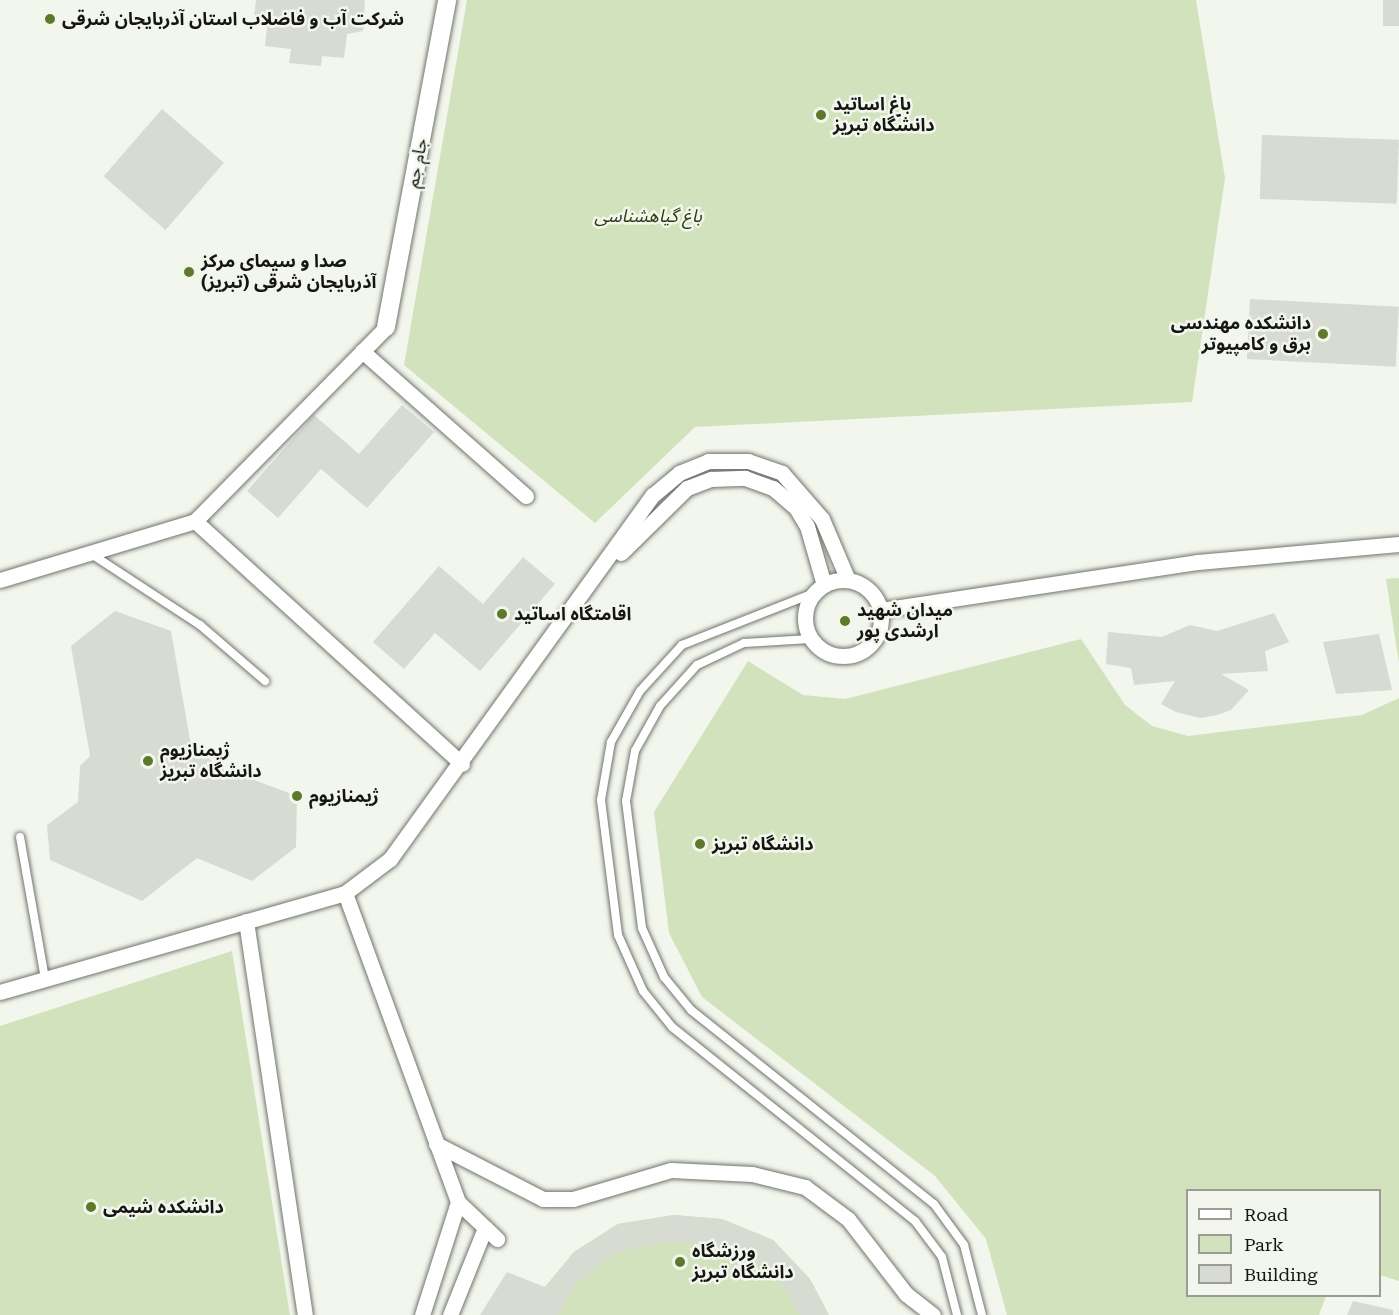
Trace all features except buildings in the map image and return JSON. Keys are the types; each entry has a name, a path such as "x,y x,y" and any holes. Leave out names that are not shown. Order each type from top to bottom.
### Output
{"street":[{"name":"جام جم","path":"386,327 447,0"},
{"path":"0,580 93,555 195,521 386,327"},
{"path":"362,351 526,496"},
{"path":"0,992 345,892 390,859 462,764 653,495 679,473 708,461 748,461 782,473 822,519 848,580 869,590 880,610 872,643 852,656 829,654 810,639 805,616 819,589 807,526 796,508 773,488 745,478 711,478 687,488 665,507 586,590"},
{"path":"195,521 462,764"},
{"path":"880,610 1197,562 1399,544"},
{"path":"819,589 848,580"},
{"path":"345,892 458,1202 497,1239"},
{"path":"246,921 305,1315"},
{"path":"436,1144 543,1199 573,1199 671,1170 752,1174 805,1187 848,1219 906,1294 933,1315"},
{"path":"422,1315 458,1202"},
{"path":"450,1315 485,1228"}],"lane":[{"path":"93,555 201,625 265,681"},
{"path":"819,589 682,645 640,691 611,742 601,800 618,935 643,991 672,1027 915,1221 942,1257 957,1315"},
{"path":"810,639 744,643 697,665 660,706 635,751 626,801 642,928 664,977 691,1010 934,1204 964,1245 982,1315"},
{"path":"20,837 45,979"}],"green space":[{"name":"باغ گیاهشناسی","path":"467,0 1196,0 1225,178 1192,402 695,427 595,523 404,365"},
{"path":"1399,578 1399,663 1386,579"},
{"path":"1081,639 1125,705 1152,726 1188,736 1362,715 1399,698 1399,1281 1381,1275 1381,1189 1186,1189 1186,1297 1326,1297 1319,1315 1007,1315 986,1239 935,1176 702,997 669,933 654,812 748,661 803,695 845,699"},
{"path":"232,951 290,1315 0,1315 0,1026"},
{"name":"ورزشگاه دانشگاه تبریز","path":"674,1215 722,1219 773,1240 810,1279 829,1315 482,1315 545,1287 574,1252 618,1224"}],"place":[{"name":"شرکت آب و فاضلاب استان آذربایجان شرقی","path":"50,19"},
{"name":"باغ اساتید دانشگاه تبریز","path":"821,115"},
{"name":"صدا و سیمای مرکز آذربایجان شرقی (تبریز)","path":"189,272"},
{"name":"دانشکده مهندسی برق و کامپیوتر","path":"1323,334"},
{"name":"اقامتگاه اساتید","path":"502,614"},
{"name":"میدان شهید ارشدی پور","path":"845,621"},
{"name":"ژیمنازیوم دانشگاه تبریز","path":"148,761"},
{"name":"ژیمنازیوم","path":"297,796"},
{"name":"دانشگاه تبریز","path":"700,844"},
{"name":"دانشکده شیمی","path":"91,1207"},
{"name":"ورزشگاه دانشگاه تبریز","path":"680,1262"}]}
